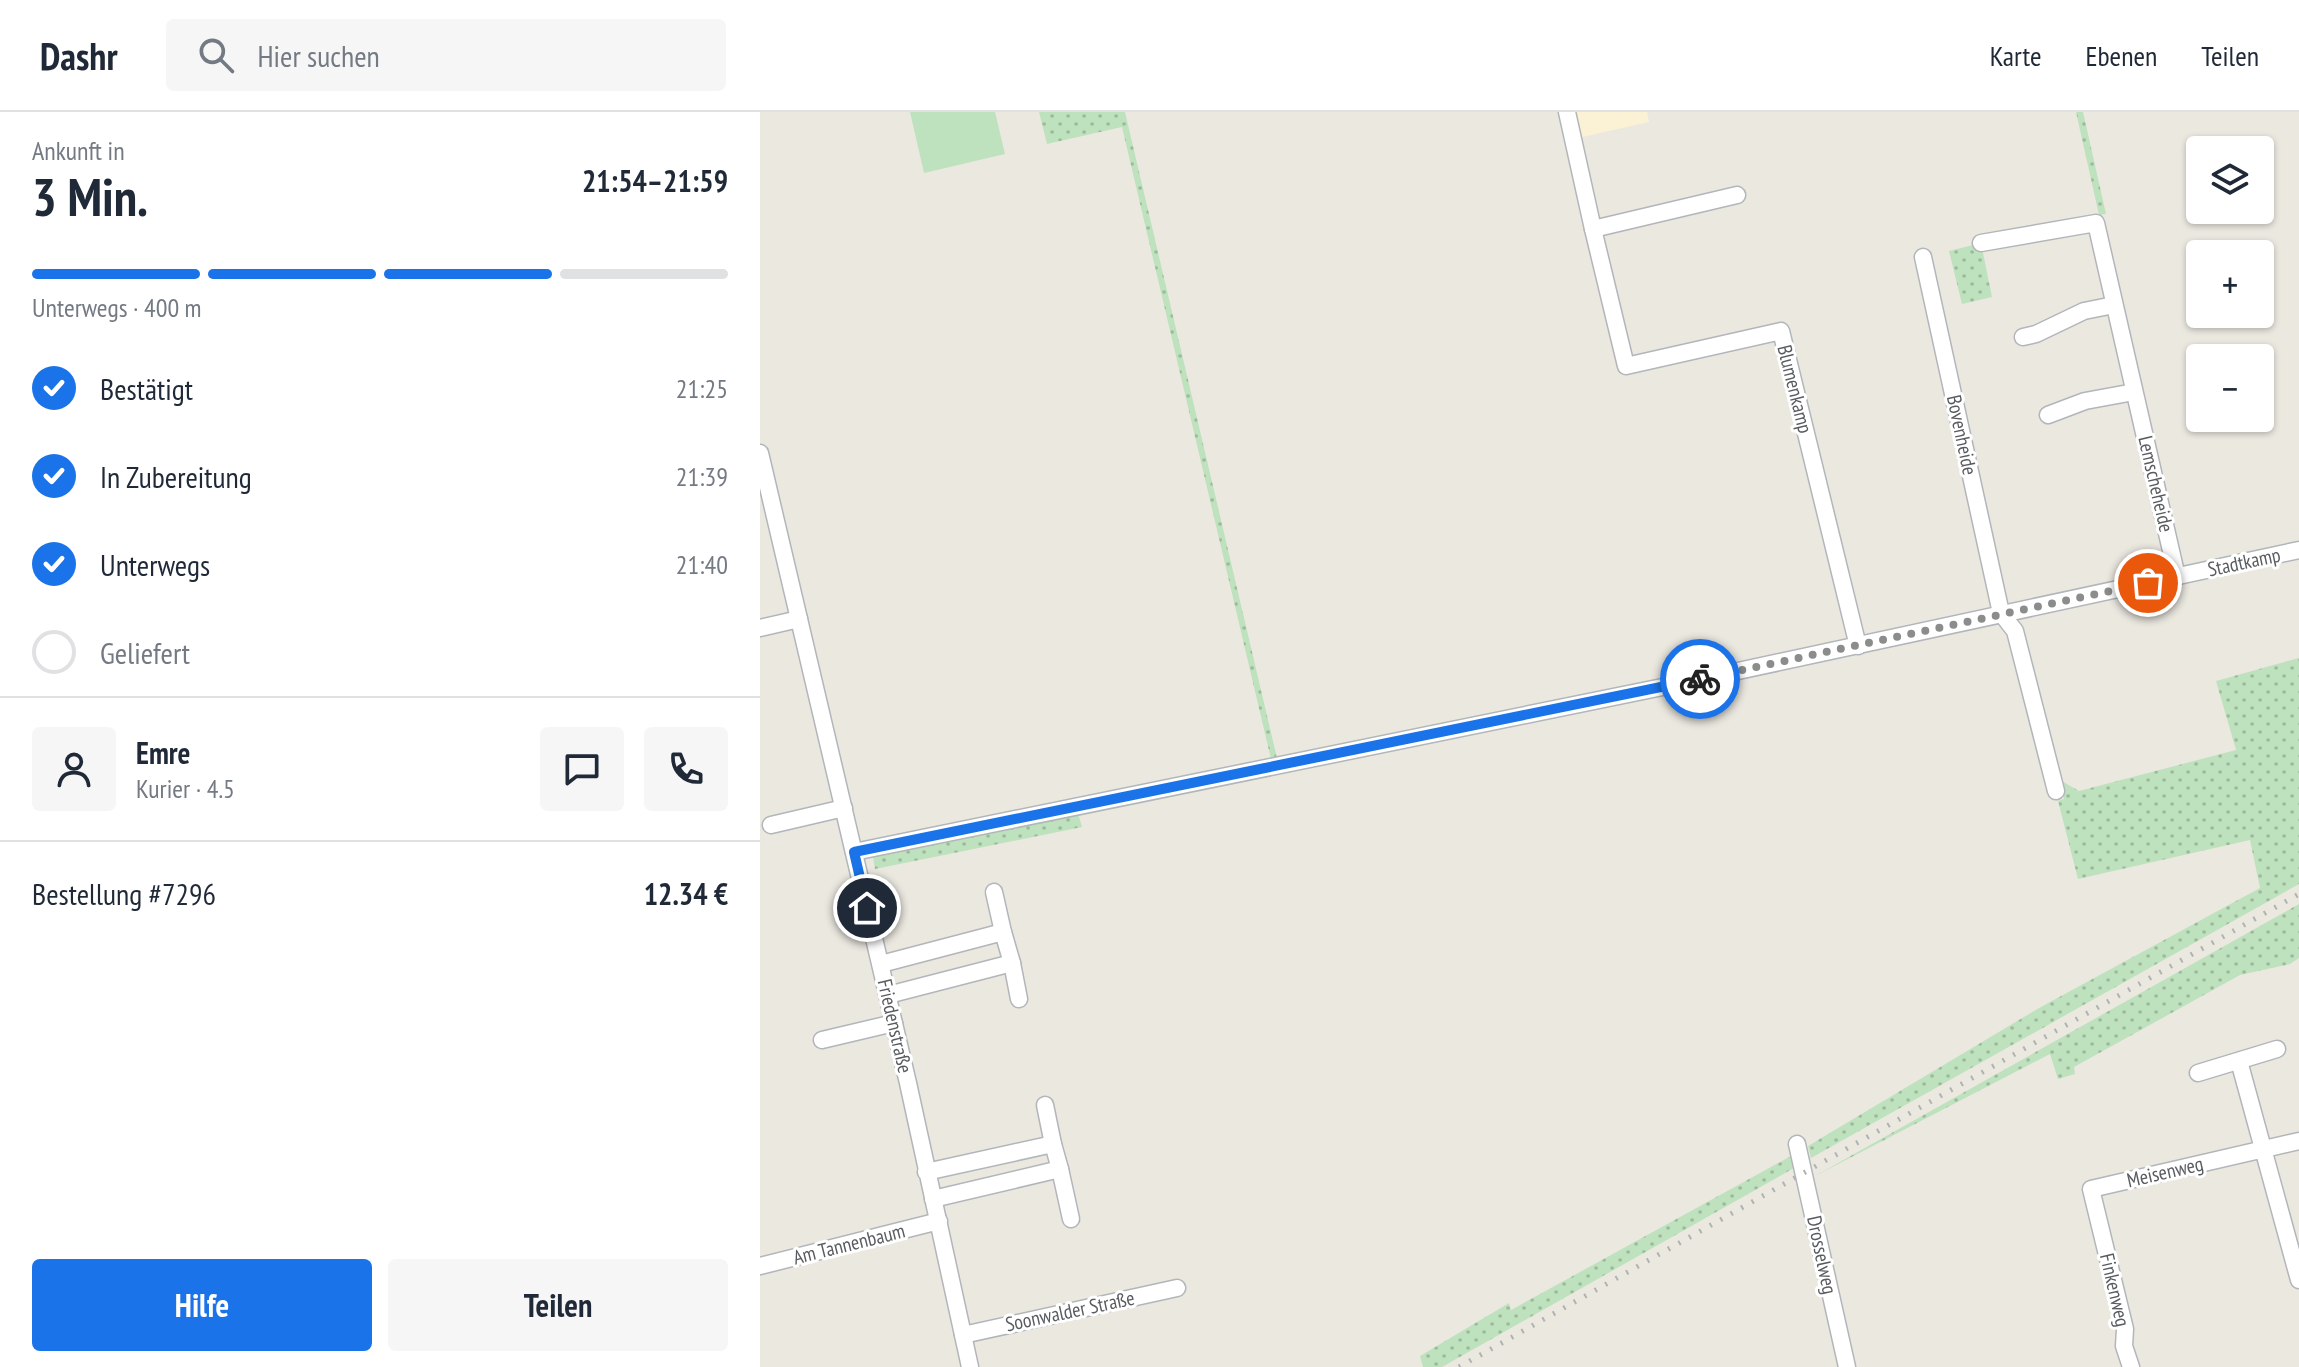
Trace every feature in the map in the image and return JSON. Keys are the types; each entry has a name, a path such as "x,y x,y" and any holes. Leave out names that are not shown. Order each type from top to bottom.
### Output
{"street":[{"name":"Blumenkamp","path":"1567,112 1626,366 1781,331 1858,646"},
{"path":"1593,229 1737,195"},
{"name":"Lemscheheide","path":"1981,243 2096,223 2177,577"},
{"name":"Bovenheide","path":"1923,257 2001,613"},
{"path":"2023,337 2084,311 2114,305"},
{"path":"2048,415 2085,401 2134,392"},
{"name":"Friedenstraße","path":"760,453 767,512 799,619 844,808 970,1367"},
{"name":"Stadtkamp","path":"854,852 1858,646 2299,550"},
{"path":"2001,613 2015,631 2056,791"},
{"path":"760,628 799,619"},
{"path":"771,825 844,808"},
{"path":"994,892 1019,999"},
{"path":"881,964 1003,932"},
{"path":"888,995 1012,963"},
{"path":"822,1040 894,1023"},
{"path":"2198,1073 2277,1049"},
{"path":"2239,1061 2299,1280"},
{"path":"1045,1105 1071,1219"},
{"name":"Meisenweg","path":"2097,1212 2091,1189 2299,1141"},
{"path":"926,1172 1053,1144"},
{"name":"Drosselweg","path":"1797,1144 1847,1367"},
{"path":"933,1199 1060,1169"},
{"name":"Finkenweg","path":"2097,1212 2131,1367"},
{"name":"Am Tannenbaum","path":"760,1266 939,1221"},
{"name":"Soonwalder Straße","path":"963,1335 1177,1288"}],"shaded area":[{"path":"1558,112 1647,112 1649,122 1565,141"}],"green space":[{"path":"910,112 995,112 1005,154 924,173"},
{"path":"1039,112 1125,112 1277,758 1271,759 1122,127 1047,144"},
{"path":"2076,112 2083,112 2106,214 2099,215"},
{"path":"1981,243 1992,297 1962,304 1949,251"},
{"path":"2299,658 2299,884 1811,1158 1808,1146 2039,1008 2260,888 2250,840 2078,879 2058,801 2064,799 2060,780 2079,791 2236,750 2216,681"},
{"path":"1078,813 1082,827 875,869 873,857 878,855"},
{"path":"2299,904 2299,958 2290,964 2240,975 2074,1067 2075,1074 2058,1079 2050,1054 1815,1176"},
{"path":"1791,1156 1794,1168 1442,1367 1423,1367 1420,1356 1509,1303 1511,1310"}],"railway":[{"path":"1459,1367 2299,894"}],"way so far":[{"path":"1700,679 2148,583"}],"route":[{"path":"867,908 854,852 1700,679"}]}
